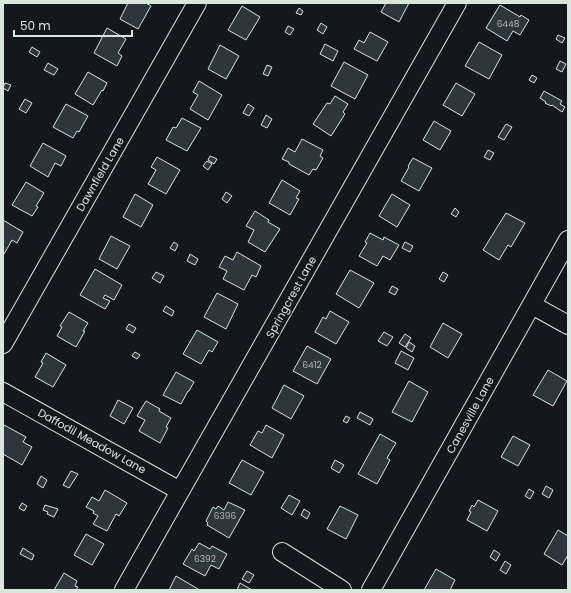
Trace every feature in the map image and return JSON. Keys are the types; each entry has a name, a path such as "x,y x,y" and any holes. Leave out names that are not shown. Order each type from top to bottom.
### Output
{"street":[{"name":"Dawnfield Lane","path":"3,344 197,3"},
{"name":"Springcrest Lane","path":"124,590 457,3"},
{"name":"Canesville Lane","path":"371,590 568,240"},
{"path":"532,305 568,325"},
{"name":"Daffodil Meadow Lane","path":"3,392 180,491"},
{"path":"282,552 342,590"}],"building":[{"path":"128,3 146,3 151,6 138,29 120,19"},
{"path":"386,3 409,3 399,22 381,12"},
{"path":"500,5 520,17 521,15 529,20 520,35 513,31 507,41 486,28"},
{"path":"242,6 260,17 246,40 228,30"},
{"path":"299,8 303,11 301,15 296,13"},
{"path":"321,23 327,27 323,34 317,30"},
{"path":"288,26 294,29 290,35 285,32"},
{"path":"107,28 126,39 118,53 122,56 117,66 94,53"},
{"path":"370,32 388,42 377,61 354,49 359,40 364,43"},
{"path":"558,35 565,38 562,43 556,39"},
{"path":"479,42 502,55 489,79 465,66"},
{"path":"325,44 338,51 333,61 320,54"},
{"path":"220,45 239,56 226,79 208,69"},
{"path":"32,47 40,52 37,57 29,52"},
{"path":"560,61 566,64 562,72 556,69"},
{"path":"344,62 368,75 355,99 331,86"},
{"path":"48,63 58,69 54,75 44,70"},
{"path":"267,65 272,67 268,76 263,74"},
{"path":"88,72 107,83 93,105 75,94"},
{"path":"532,75 537,78 534,83 529,80"},
{"path":"199,81 222,95 208,120 190,109 198,95 193,92"},
{"path":"5,83 11,85 8,91 3,88"},
{"path":"456,83 475,94 462,116 443,105"},
{"path":"544,91 562,101 560,104 565,107 562,112 552,105 551,106 545,103 546,102 540,98"},
{"path":"335,96 348,104 343,112 345,114 331,136 313,124 327,103 330,104"},
{"path":"25,99 32,103 26,113 19,109"},
{"path":"66,104 88,116 79,132 77,131 73,138 53,127"},
{"path":"248,104 254,108 249,116 243,113"},
{"path":"266,115 272,119 267,128 261,125"},
{"path":"182,118 201,128 187,151 166,140 173,127 176,128"},
{"path":"434,121 451,131 440,150 423,140"},
{"path":"506,124 512,127 504,140 498,137"},
{"path":"302,139 323,150 320,156 323,158 316,170 313,169 309,175 282,159 288,148 295,152"},
{"path":"43,143 66,156 61,166 55,163 48,177 30,166"},
{"path":"488,150 494,153 490,160 484,157"},
{"path":"210,156 217,159 214,164 208,160"},
{"path":"157,157 180,170 166,194 148,184 156,170 151,167"},
{"path":"413,158 432,168 419,191 401,181"},
{"path":"207,161 212,164 208,170 203,166"},
{"path":"282,180 300,191 296,198 299,199 290,215 269,203"},
{"path":"26,182 44,193 32,216 12,205"},
{"path":"226,192 232,196 227,203 222,199"},
{"path":"135,194 153,205 141,227 123,217"},
{"path":"392,194 410,205 397,227 379,216"},
{"path":"455,208 459,212 456,217 451,214"},
{"path":"255,211 269,220 268,222 280,229 265,252 248,242 254,230 246,226"},
{"path":"506,213 525,223 511,247 508,245 499,260 483,250"},
{"path":"3,220 23,232 17,243 12,240 4,254 3,254"},
{"path":"370,233 383,240 384,237 399,245 390,260 383,256 377,266 359,256 367,243 365,242"},
{"path":"111,236 130,246 117,269 99,259"},
{"path":"174,242 178,245 175,251 170,248"},
{"path":"405,242 413,246 410,252 402,248"},
{"path":"237,252 261,266 256,277 252,275 244,290 223,279 227,271 219,267 225,256 233,260"},
{"path":"190,254 198,259 195,265 187,261"},
{"path":"95,269 122,285 114,300 105,295 103,298 110,301 105,309 80,295"},
{"path":"350,270 374,283 359,308 336,294"},
{"path":"156,272 164,276 160,283 152,278"},
{"path":"443,272 448,275 444,282 439,279"},
{"path":"392,286 398,289 395,295 389,292"},
{"path":"217,293 238,304 226,329 204,317"},
{"path":"166,306 174,311 172,316 163,311"},
{"path":"330,311 349,322 336,344 315,332 323,317 326,319"},
{"path":"69,312 88,323 76,347 57,336 62,327 60,326"},
{"path":"443,323 462,334 448,358 430,347"},
{"path":"129,324 136,328 133,333 126,329"},
{"path":"197,330 218,342 212,352 209,350 201,364 183,354"},
{"path":"384,332 393,337 387,346 378,341"},
{"path":"405,334 411,338 405,347 399,343"},
{"path":"409,342 415,346 412,352 406,348"},
{"path":"307,346 331,359 317,384 293,371"},
{"path":"401,351 414,358 408,370 395,363"},
{"path":"135,352 140,355 137,359 132,356"},
{"path":"46,353 66,365 53,387 35,377 43,363 41,362"},
{"path":"548,370 567,381 553,406 533,395"},
{"path":"176,372 194,382 181,404 163,395"},
{"path":"409,381 428,392 412,422 392,412"},
{"path":"284,385 304,396 291,419 272,408"},
{"path":"118,400 133,408 124,424 110,416"},
{"path":"146,401 160,409 159,411 171,418 166,427 168,428 160,443 139,431 145,420 137,416"},
{"path":"360,412 373,419 370,425 357,418"},
{"path":"346,416 350,418 347,423 343,421"},
{"path":"4,425 26,437 23,442 32,447 22,465 3,454"},
{"path":"266,425 284,435 272,458 250,445 258,431 262,433"},
{"path":"380,434 396,443 387,458 390,460 377,484 358,474"},
{"path":"513,436 530,445 518,466 501,457"},
{"path":"242,460 264,472 251,495 229,483"},
{"path":"335,460 344,465 339,473 331,468"},
{"path":"71,471 78,474 69,488 63,485"},
{"path":"41,476 47,480 43,488 37,484"},
{"path":"546,486 553,490 549,498 542,494"},
{"path":"529,489 534,492 530,499 525,496"},
{"path":"105,490 127,503 119,516 116,514 107,531 93,524 98,516 93,513 94,511 86,507 92,497 99,501"},
{"path":"289,495 300,501 292,515 281,508"},
{"path":"478,500 498,511 487,531 467,520 471,512 469,511 472,505 474,507"},
{"path":"228,502 245,510 229,538 207,525 208,523 206,521 213,507 216,509 218,506 224,510"},
{"path":"22,503 27,506 24,511 19,508"},
{"path":"45,505 58,509 54,517 47,514 48,512 43,510"},
{"path":"340,506 358,515 346,539 327,529"},
{"path":"304,509 310,513 307,519 301,515"},
{"path":"558,530 568,536 568,555 562,565 544,554"},
{"path":"86,534 104,544 92,565 74,555"},
{"path":"199,543 210,549 212,546 227,554 219,569 211,565 205,576 183,564 192,549 194,551"},
{"path":"23,548 34,555 32,560 20,554"},
{"path":"494,550 500,554 496,561 490,557"},
{"path":"505,561 511,565 506,574 500,570"},
{"path":"436,569 455,580 450,590 424,590"},
{"path":"247,571 254,575 249,583 242,579"},
{"path":"64,573 77,581 75,586 78,587 76,590 54,590"},
{"path":"176,576 198,589 169,590"},
{"path":"240,583 252,590 237,590"}]}
